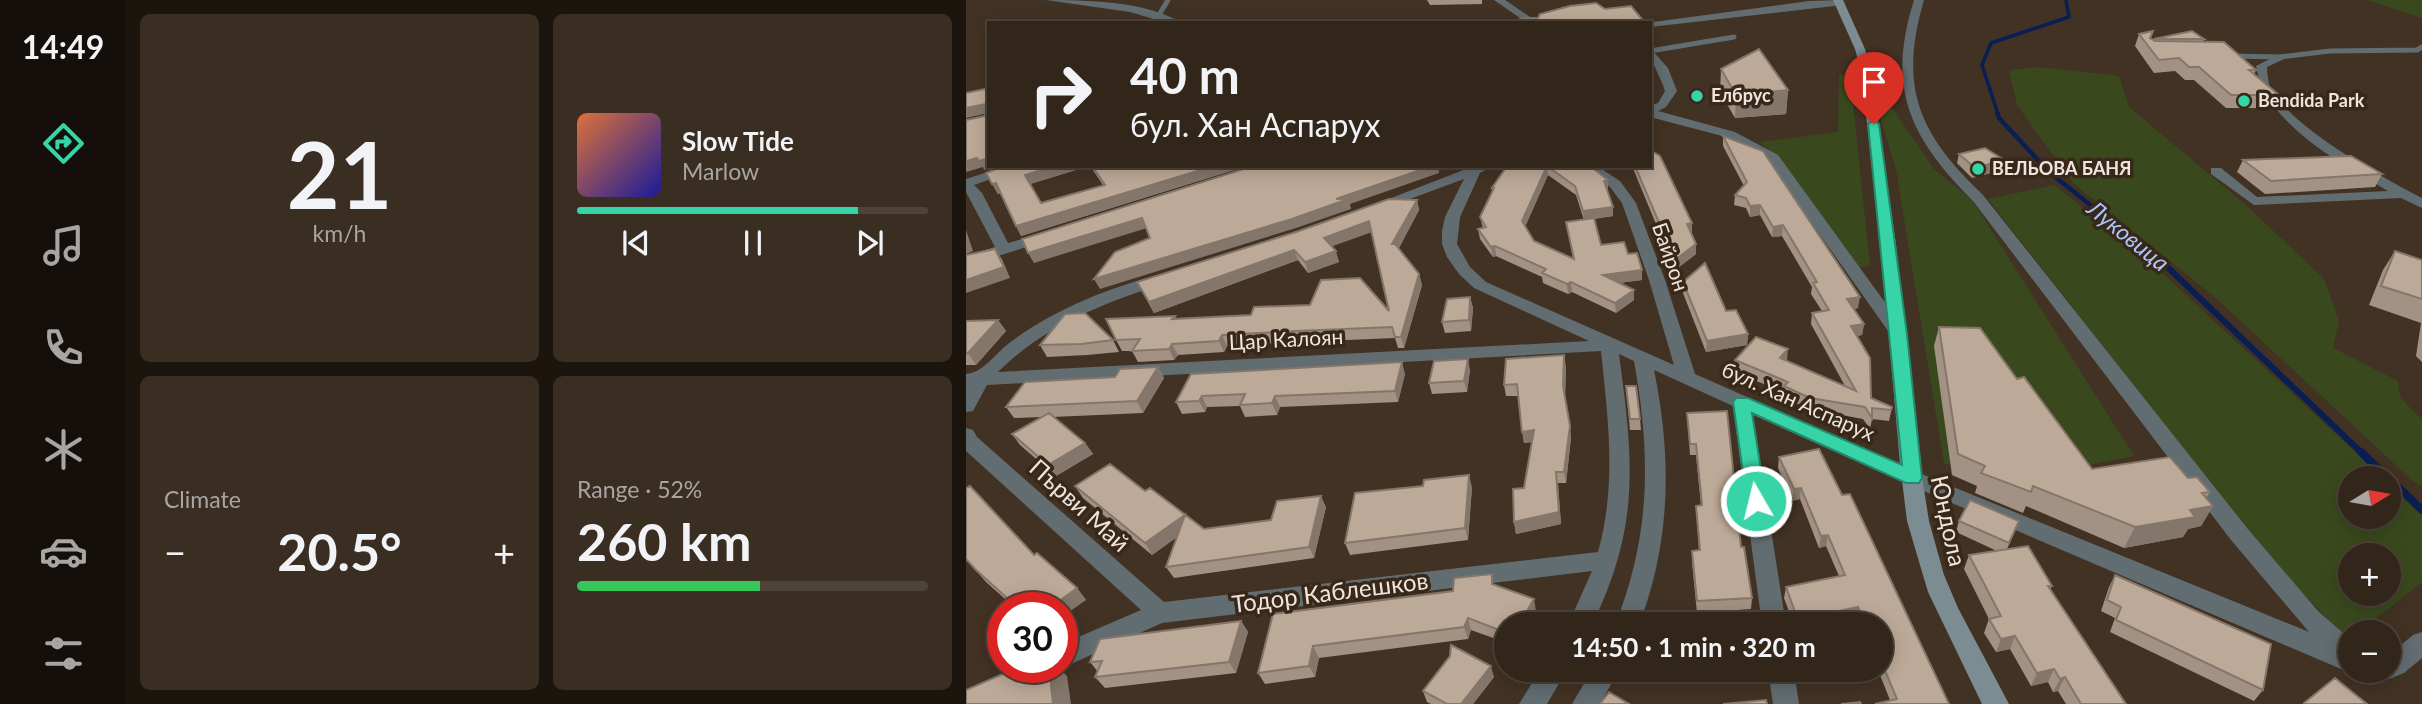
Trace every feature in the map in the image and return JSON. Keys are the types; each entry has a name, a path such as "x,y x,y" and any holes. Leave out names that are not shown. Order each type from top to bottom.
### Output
{"main road":[{"name":"Юндола","path":"1839,2 1860,48 1866,71 1899,334 1912,478 1932,574 1957,631 1996,704"}],"street":[{"path":"1051,0 1159,15 1172,21"},
{"path":"1499,0 1530,21"},
{"path":"1919,0 1907,66 1910,99 1937,156 1978,198 2239,534 2310,618 2338,644"},
{"path":"1652,24 1839,2"},
{"path":"1652,54 1663,68 1671,91 1662,105 1652,111"},
{"path":"2280,57 2261,66 2260,82 2285,113 2344,160 2422,204"},
{"path":"1652,113 1759,146 1773,158 1899,334"},
{"path":"1004,250 975,193 966,184 1017,168"},
{"path":"1363,211 1477,168"},
{"name":"бул. Хан Аспарух","path":"1477,168 1453,215 1448,235 1451,254 1462,271 1480,285 1609,345 1912,478 2338,656"},
{"name":"Байрон","path":"1591,168 1615,184 1629,203 1657,280 1687,378"},
{"path":"2216,171 2254,201 2403,194"},
{"path":"966,261 1055,234"},
{"path":"966,406 974,380 1001,357 1052,322 1085,306 1179,273"},
{"path":"1585,612 1606,560 1618,509 1621,457 1609,345"},
{"name":"Цар Калоян","path":"974,380 1609,345"},
{"path":"1631,612 1649,551 1658,493 1656,433 1643,360"},
{"path":"1742,402 1772,612"},
{"name":"Първи Май","path":"966,435 968,441 1160,614"},
{"name":"Тодор Каблешков","path":"1078,649 1160,614 1606,560"},
{"path":"2401,660 2422,643"},
{"path":"1532,704 1547,682"},
{"path":"1585,704 1599,682"},
{"path":"1783,682 1786,704"}],"lane":[{"path":"1159,15 1168,0"},
{"path":"1652,51 1734,37"},
{"path":"2229,56 2280,57 2330,51 2417,50 2422,47"},
{"path":"2221,49 2238,63"}],"green space":[{"path":"2367,0 2422,0 2422,18"},
{"path":"2039,67 2119,76 2129,107 2246,205 2324,279 2339,321 2333,348 2398,381 2400,397 2422,420 2422,486 2414,482 2401,470 2401,466 2397,466 2217,299 2073,183 2017,105 2009,70"},
{"path":"1850,74 1870,266 1854,268 1773,154 1760,142 1838,132 1839,75"},
{"path":"1875,99 1886,99 1934,169 1972,200 2134,456 2065,470 1944,464 1896,169"},
{"path":"2054,185 2143,255 2370,466 2338,466 2338,529 2401,529 2401,495 2422,515 2422,582 2401,599 2401,543 2338,543 2338,606 2392,606 2374,620 2338,620 2338,630 2266,555 1988,199"}],"building":[{"path":"1596,3 1605,9 1631,6 1642,21 1514,21 1538,18 1540,14"},
{"path":"2153,31 2150,38 2155,41 2224,42 2256,70 2249,70 2279,95 2231,95 2199,67 2189,67 2179,58 2159,60 2139,34"},
{"path":"2192,31 2204,39 2154,39"},
{"path":"1759,49 1788,90 1736,95 1721,69"},
{"path":"987,88 987,159 979,161 977,158 966,161 966,120 985,116 986,104 966,108 966,93"},
{"path":"1723,136 1763,151 1860,297 1847,299 1864,324 1851,326 1870,358 1871,398 1892,407 1891,410 1872,408 1872,418 1865,407 1810,398 1784,386 1788,382 1735,360 1756,337 1788,349 1780,358 1856,391 1812,313 1829,310 1813,283 1817,282 1783,225 1773,227 1760,205 1750,206 1746,198 1735,195 1747,182"},
{"path":"1985,148 2004,160 1975,168 1959,154"},
{"path":"1652,151 1660,156 1692,223 1687,224 1696,244 1675,260 1636,168 1652,168"},
{"path":"2351,156 2382,174 2271,181 2243,160"},
{"path":"999,168 1048,168 1025,175 1041,203 1105,185 1093,168 1207,168 1016,226 996,183 992,184 986,173"},
{"path":"1247,168 1426,168 1336,199 1348,199 1292,219 1094,279 1115,252 1150,238 1142,218 1028,253 1022,239"},
{"path":"1506,168 1546,168 1522,221 1534,241 1574,259 1566,222 1594,218 1601,245 1624,242 1628,254 1637,253 1642,270 1603,275 1634,290 1615,303 1571,282 1567,284 1542,273 1546,269 1495,246 1491,247 1478,229 1486,227 1480,217 1492,188"},
{"path":"1550,168 1593,168 1608,180 1604,181 1613,207 1583,211 1575,186"},
{"path":"1389,199 1417,200 1392,244 1395,244 1419,274 1401,337 1395,337 1392,327 1296,331 1222,335 1219,341 1172,344 1169,349 1132,351 1140,339 1116,340 1106,319 1251,315 1254,307 1310,305 1321,280 1360,278 1389,311 1369,221 1324,238 1336,251 1305,262 1294,250 1149,302 1137,282 1299,231"},
{"path":"995,249 1004,267 966,280 966,255"},
{"path":"2395,251 2422,260 2422,299 2381,286"},
{"path":"1705,263 1726,311 1736,310 1748,334 1707,341 1683,282"},
{"path":"1470,297 1469,320 1442,322 1447,299"},
{"path":"1085,313 1113,340 1040,345 1065,314"},
{"path":"998,320 968,353 966,354 966,321"},
{"path":"1939,327 1980,328 2017,379 2024,377 2092,469 2170,457 2188,478 2197,477 2210,492 2202,493 2213,506 2190,510 2195,517 2135,527 2033,486 2031,492 1981,473 1985,466 1958,454"},
{"path":"1564,355 1563,386 1570,426 1564,472 1556,472 1559,512 1514,522 1513,489 1524,488 1534,430 1522,432 1517,384 1504,385 1506,359"},
{"path":"1468,359 1464,381 1429,383 1434,361"},
{"path":"1402,362 1395,391 1275,396 1272,403 1240,405 1245,394 1202,396 1199,401 1176,402 1191,374"},
{"path":"1158,367 1137,401 1006,407 1025,382 1115,377 1120,369"},
{"path":"1626,386 1636,386 1640,419 1630,419"},
{"path":"1727,411 1741,547 1744,547 1752,598 1697,601 1692,551 1700,550 1696,506 1702,505 1696,444 1690,444 1687,413"},
{"path":"1049,413 1085,443 1048,465 1012,434"},
{"path":"1819,449 1842,495 1850,494 1949,704 1875,704 1897,699 1890,682 1893,682 1893,612 1860,612 1858,607 1835,612 1795,612 1786,587 1845,575 1828,535 1821,536 1801,488 1794,489 1779,457"},
{"path":"1110,464 1145,491 1150,488 1204,529 1271,520 1277,501 1321,496 1309,547 1166,567 1185,515 1145,543 1075,486"},
{"path":"1469,475 1465,528 1345,543 1355,493 1423,486 1424,480"},
{"path":"970,486 1034,555 1037,553 1077,588 1072,592 1000,592 966,559 966,488"},
{"path":"1970,500 2019,521 2009,543 1959,521"},
{"path":"2028,546 2052,586 2048,586 2126,704 2081,704 2065,677 2060,679 2054,669 2037,673 2015,636 2001,639 1989,619 2001,616 1969,555"},
{"path":"1492,574 1492,584 1534,599 1526,612 1494,612 1494,628 1468,618 1464,627 1313,646 1309,666 1258,673 1273,614 1453,591 1454,578"},
{"path":"2115,575 2271,644 2263,690 2116,620 2121,607 2107,600"},
{"path":"1241,621 1229,662 1095,677 1102,661 1090,662 1100,639"},
{"path":"1451,645 1491,666 1461,704 1447,704 1423,691 1450,656"},
{"path":"2335,678 2367,704 2305,704"},
{"path":"987,681 987,683 1051,683 1053,704 966,704 966,690"},
{"path":"1609,692 1629,704 1600,704"},
{"path":"1766,700 1767,704 1723,704"}],"waterway":[{"name":"Луковица","path":"1998,114 1982,65 1991,43 2069,17 2066,0"},
{"name":"Луковица","path":"1997,112 1999,118 2049,172 2162,262"},
{"name":"Луковица","path":"2160,260 2363,454"},
{"name":"Луковица","path":"2361,452 2376,466"},
{"name":"Луковица","path":"2401,490 2422,510"}],"place":[{"name":"Елбрус","path":"1697,96"},
{"name":"Bendida Park","path":"2244,101"},
{"name":"ВЕЛЬОВА БАНЯ","path":"1978,169"}],"route":[{"path":"1756,501 1742,402 1912,478 1899,334 1874,124"}]}
